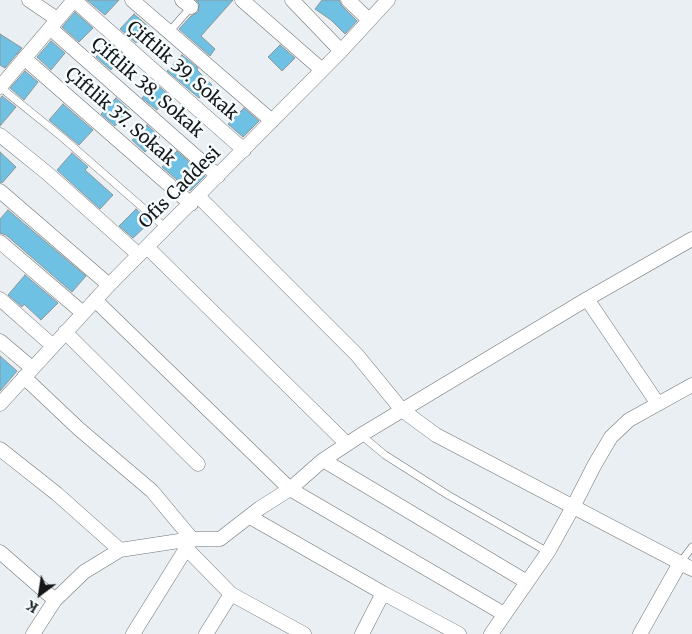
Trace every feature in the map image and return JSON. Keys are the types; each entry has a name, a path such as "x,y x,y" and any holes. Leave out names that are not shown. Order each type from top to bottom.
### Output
{"street":[{"name":"Çiftlik 38. Sokak","path":"29,0 218,176"},
{"path":"1,84 74,0"},
{"name":"Çiftlik 39. Sokak","path":"74,0 244,150"},
{"path":"132,0 272,121"},
{"path":"242,0 322,70"},
{"path":"292,0 341,51"},
{"path":"348,0 369,20"},
{"name":"Ofis Caddesi","path":"1,402 109,285 341,51 388,0"},
{"name":"Çiftlik 37. Sokak","path":"24,58 194,200 357,355 402,410 436,435 686,566"},
{"path":"0,135 143,251 347,444"},
{"path":"0,191 109,285"},
{"path":"33,634 55,600 84,572 120,550 189,544 220,539 290,488 323,460 361,435 692,238"},
{"path":"0,242 83,313"},
{"path":"0,299 53,346"},
{"path":"587,299 658,404"},
{"path":"95,300 290,488 504,614"},
{"path":"65,332 198,464"},
{"path":"0,341 79,428 152,491 189,544 232,594 304,634"},
{"path":"491,634 548,552 611,437 629,420 692,385"},
{"path":"0,449 57,494 120,550"},
{"path":"323,460 527,582"},
{"path":"250,517 459,634"},
{"path":"132,634 189,544"},
{"path":"0,552 55,600"},
{"path":"642,633 686,566"},
{"path":"362,634 383,593"},
{"path":"206,634 232,594"}],"lane":[{"path":"169,32 186,4"},
{"path":"1,84 166,228"},
{"path":"361,435 385,455 448,495 548,552"},
{"path":"686,566 692,547"}],"building":[{"path":"87,0 119,0 105,15"},
{"path":"196,0 233,0 201,36 215,49 210,56 179,29 191,16 198,12 199,4"},
{"path":"322,0 339,0 342,6 357,21 345,34 331,20 315,9"},
{"path":"75,12 93,28 79,42 62,27"},
{"path":"134,14 149,27 136,43 120,29"},
{"path":"0,34 22,48 5,68 0,65"},
{"path":"51,41 65,53 51,70 37,57"},
{"path":"109,42 124,55 111,70 96,57"},
{"path":"280,45 295,58 282,71 268,57"},
{"path":"182,55 198,68 197,70 212,85 199,98 167,71"},
{"path":"25,71 38,82 24,100 10,88"},
{"path":"155,83 170,96 157,110 142,98"},
{"path":"2,96 16,107 0,126 0,99"},
{"path":"116,98 129,110 115,126 101,114"},
{"path":"63,104 93,130 79,145 49,120"},
{"path":"244,108 259,121 243,137 228,124"},
{"path":"147,125 160,137 145,152 132,140"},
{"path":"177,151 205,176 190,191 162,167"},
{"path":"0,152 16,167 2,183 0,182"},
{"path":"72,153 88,167 85,170 113,195 100,209 57,170"},
{"path":"136,209 150,222 133,238 119,226"},
{"path":"8,210 86,276 72,292 6,235 0,233 0,219"},
{"path":"25,275 58,303 41,320 24,304 22,307 8,295"},
{"path":"0,356 17,371 0,391"}]}
